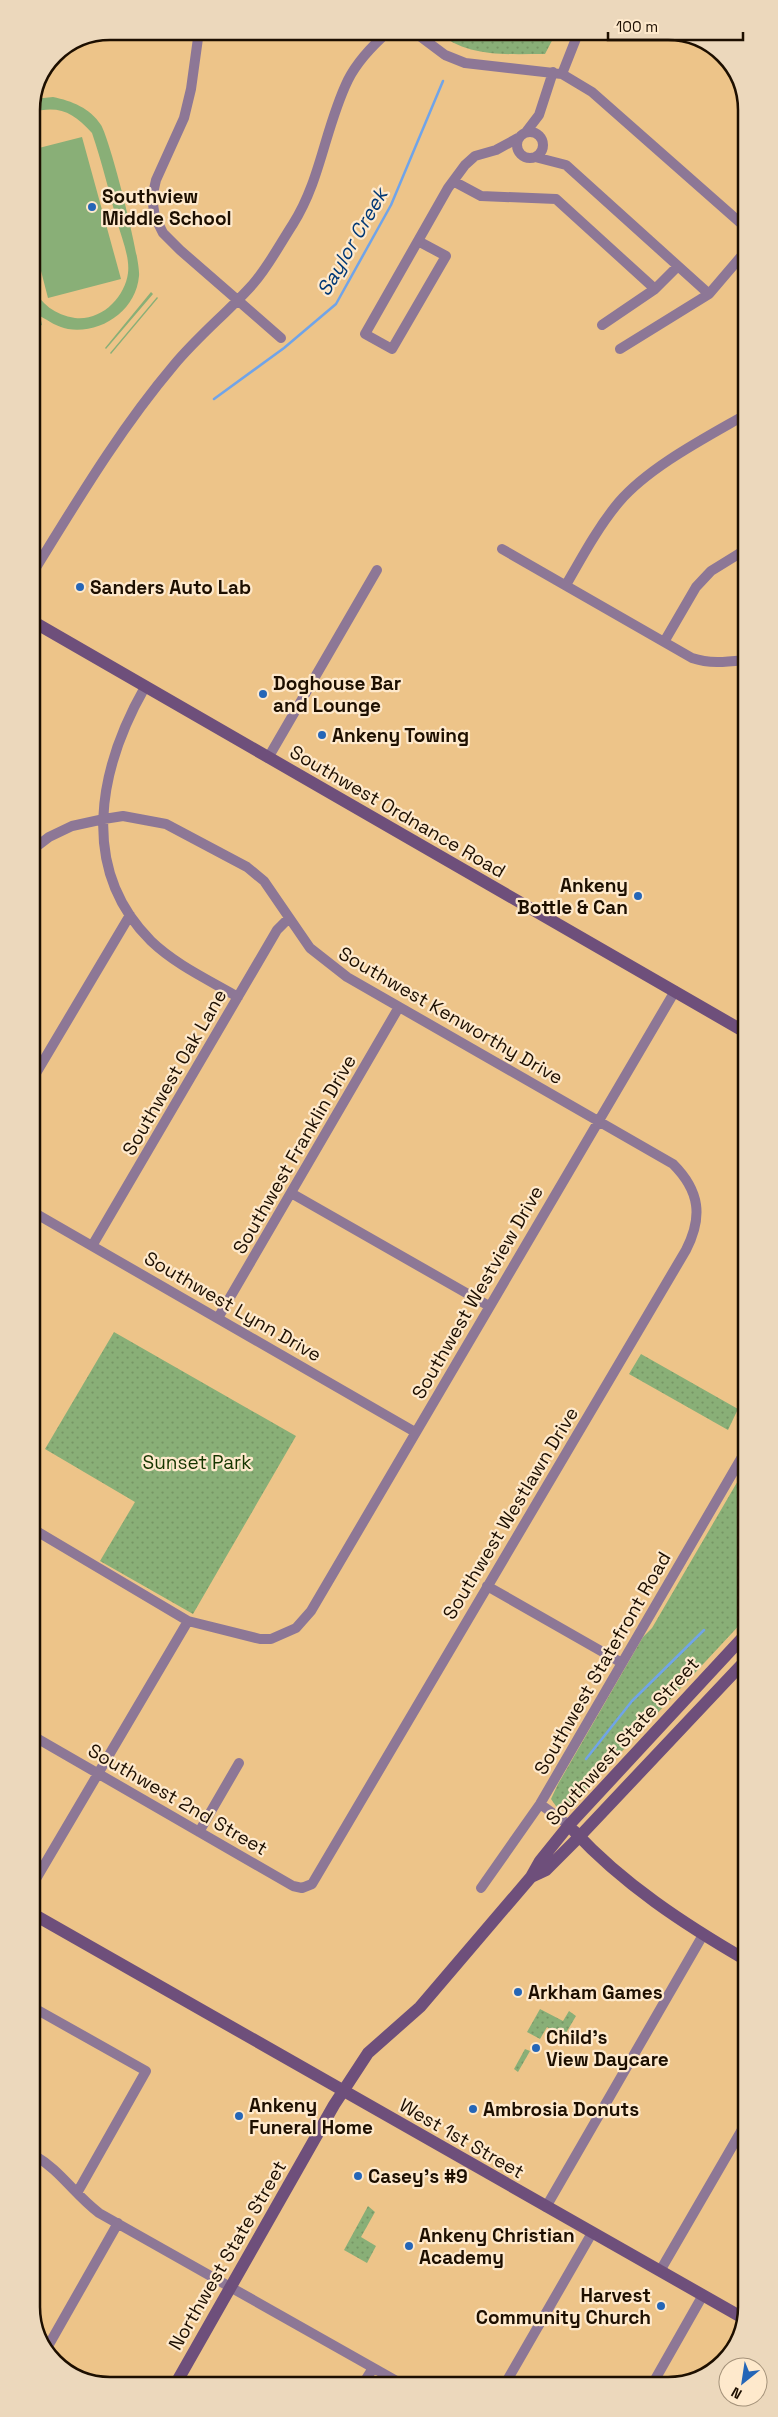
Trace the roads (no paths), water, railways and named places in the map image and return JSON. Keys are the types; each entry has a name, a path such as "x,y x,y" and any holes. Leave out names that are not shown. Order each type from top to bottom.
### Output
{"main road":[{"name":"Southwest Ordnance Road","path":"40,626 738,1028"},
{"name":"Southwest State Street","path":"342,2091 368,2053 420,2007 531,1877 540,1861 569,1825 738,1643"},
{"name":"Southwest State Street","path":"531,1877 546,1870 580,1836 738,1668"},
{"path":"569,1825 647,1897 738,1955"},
{"name":"West 1st Street","path":"40,1918 737,2315"},
{"name":"Northwest State Street","path":"179,2377 342,2091"}],"street":[{"path":"198,40 191,89 184,118 156,180 152,198 155,217 163,233 281,338"},
{"path":"40,561 84,488 142,406 185,353 254,282 294,222 314,183 332,121 348,79 372,46 379,40"},
{"path":"426,40 445,54 465,63 558,73 592,92 738,221"},
{"path":"520,154 516,146 522,135 539,115 574,40"},
{"path":"535,157 541,151 542,141 539,115"},
{"path":"418,241 446,256 392,349 365,334 418,241 453,181 476,156 496,150 522,135 535,133 555,160"},
{"path":"496,150 520,154 527,158 535,157 555,160 566,165 709,294"},
{"path":"453,181 481,196 556,199 655,289"},
{"path":"620,349 709,294 738,260"},
{"path":"602,324 655,289 678,266"},
{"path":"566,586 600,528 620,501 659,468 738,419"},
{"path":"502,549 692,658 704,662 723,663 738,661"},
{"path":"664,642 696,587 711,571 738,554"},
{"path":"268,758 376,570"},
{"path":"146,687 130,714 111,762 106,782 104,819 105,851 108,868 130,915 163,952 238,997"},
{"name":"Southwest Kenworthy Drive","path":"40,844 49,837 72,826 123,816 166,824 183,832 247,867 264,881 288,919 310,948 325,962 661,1157"},
{"path":"40,1067 130,915"},
{"name":"Southwest Oak Lane","path":"92,1246 277,930 288,919"},
{"name":"Southwest Westview Drive","path":"188,1620 260,1639 282,1636 296,1628 311,1612 675,992"},
{"name":"Southwest Franklin Drive","path":"218,1318 400,1007"},
{"name":"Southwest Westlawn Drive","path":"307,1887 315,1879 694,1235 697,1222 695,1196 682,1173 661,1157"},
{"path":"291,1193 489,1306"},
{"name":"Southwest Lynn Drive","path":"40,1216 415,1432"},
{"name":"Southwest Statefront Road","path":"481,1888 540,1804 738,1464"},
{"path":"40,1534 188,1620 40,1872"},
{"path":"486,1586 622,1663"},
{"name":"Southwest 2nd Street","path":"40,1740 293,1886 307,1887"},
{"path":"199,1832 238,1763"},
{"path":"540,1804 569,1825"},
{"path":"546,2207 704,1935"},
{"path":"40,2011 146,2072 77,2193"},
{"path":"660,2271 738,2135"},
{"path":"40,2159 52,2166 99,2213 389,2377"},
{"path":"50,2343 118,2223"},
{"path":"509,2377 592,2232"},
{"path":"656,2377 703,2295"},
{"path":"367,2377 373,2368"}],"waterway":[{"name":"Saylor Creek","path":"214,399 284,348 336,304 391,205 443,81"},
{"path":"586,1759 632,1701 704,1630"}],"place":[{"name":"Southview Middle School","path":"92,207"},
{"name":"Sanders Auto Lab","path":"80,587"},
{"name":"Doghouse Bar and Lounge","path":"263,694"},
{"name":"Ankeny Towing","path":"322,735"},
{"name":"Ankeny Bottle & Can","path":"638,896"},
{"name":"Arkham Games","path":"518,1992"},
{"name":"Child's View Daycare","path":"536,2048"},
{"name":"Ambrosia Donuts","path":"473,2109"},
{"name":"Ankeny Funeral Home","path":"239,2116"},
{"name":"Casey's #9","path":"358,2176"},
{"name":"Ankeny Christian Academy","path":"409,2246"},
{"name":"Harvest Community Church","path":"661,2306"}],"park label":[{"name":"Sunset Park","path":"197,1462"}]}
